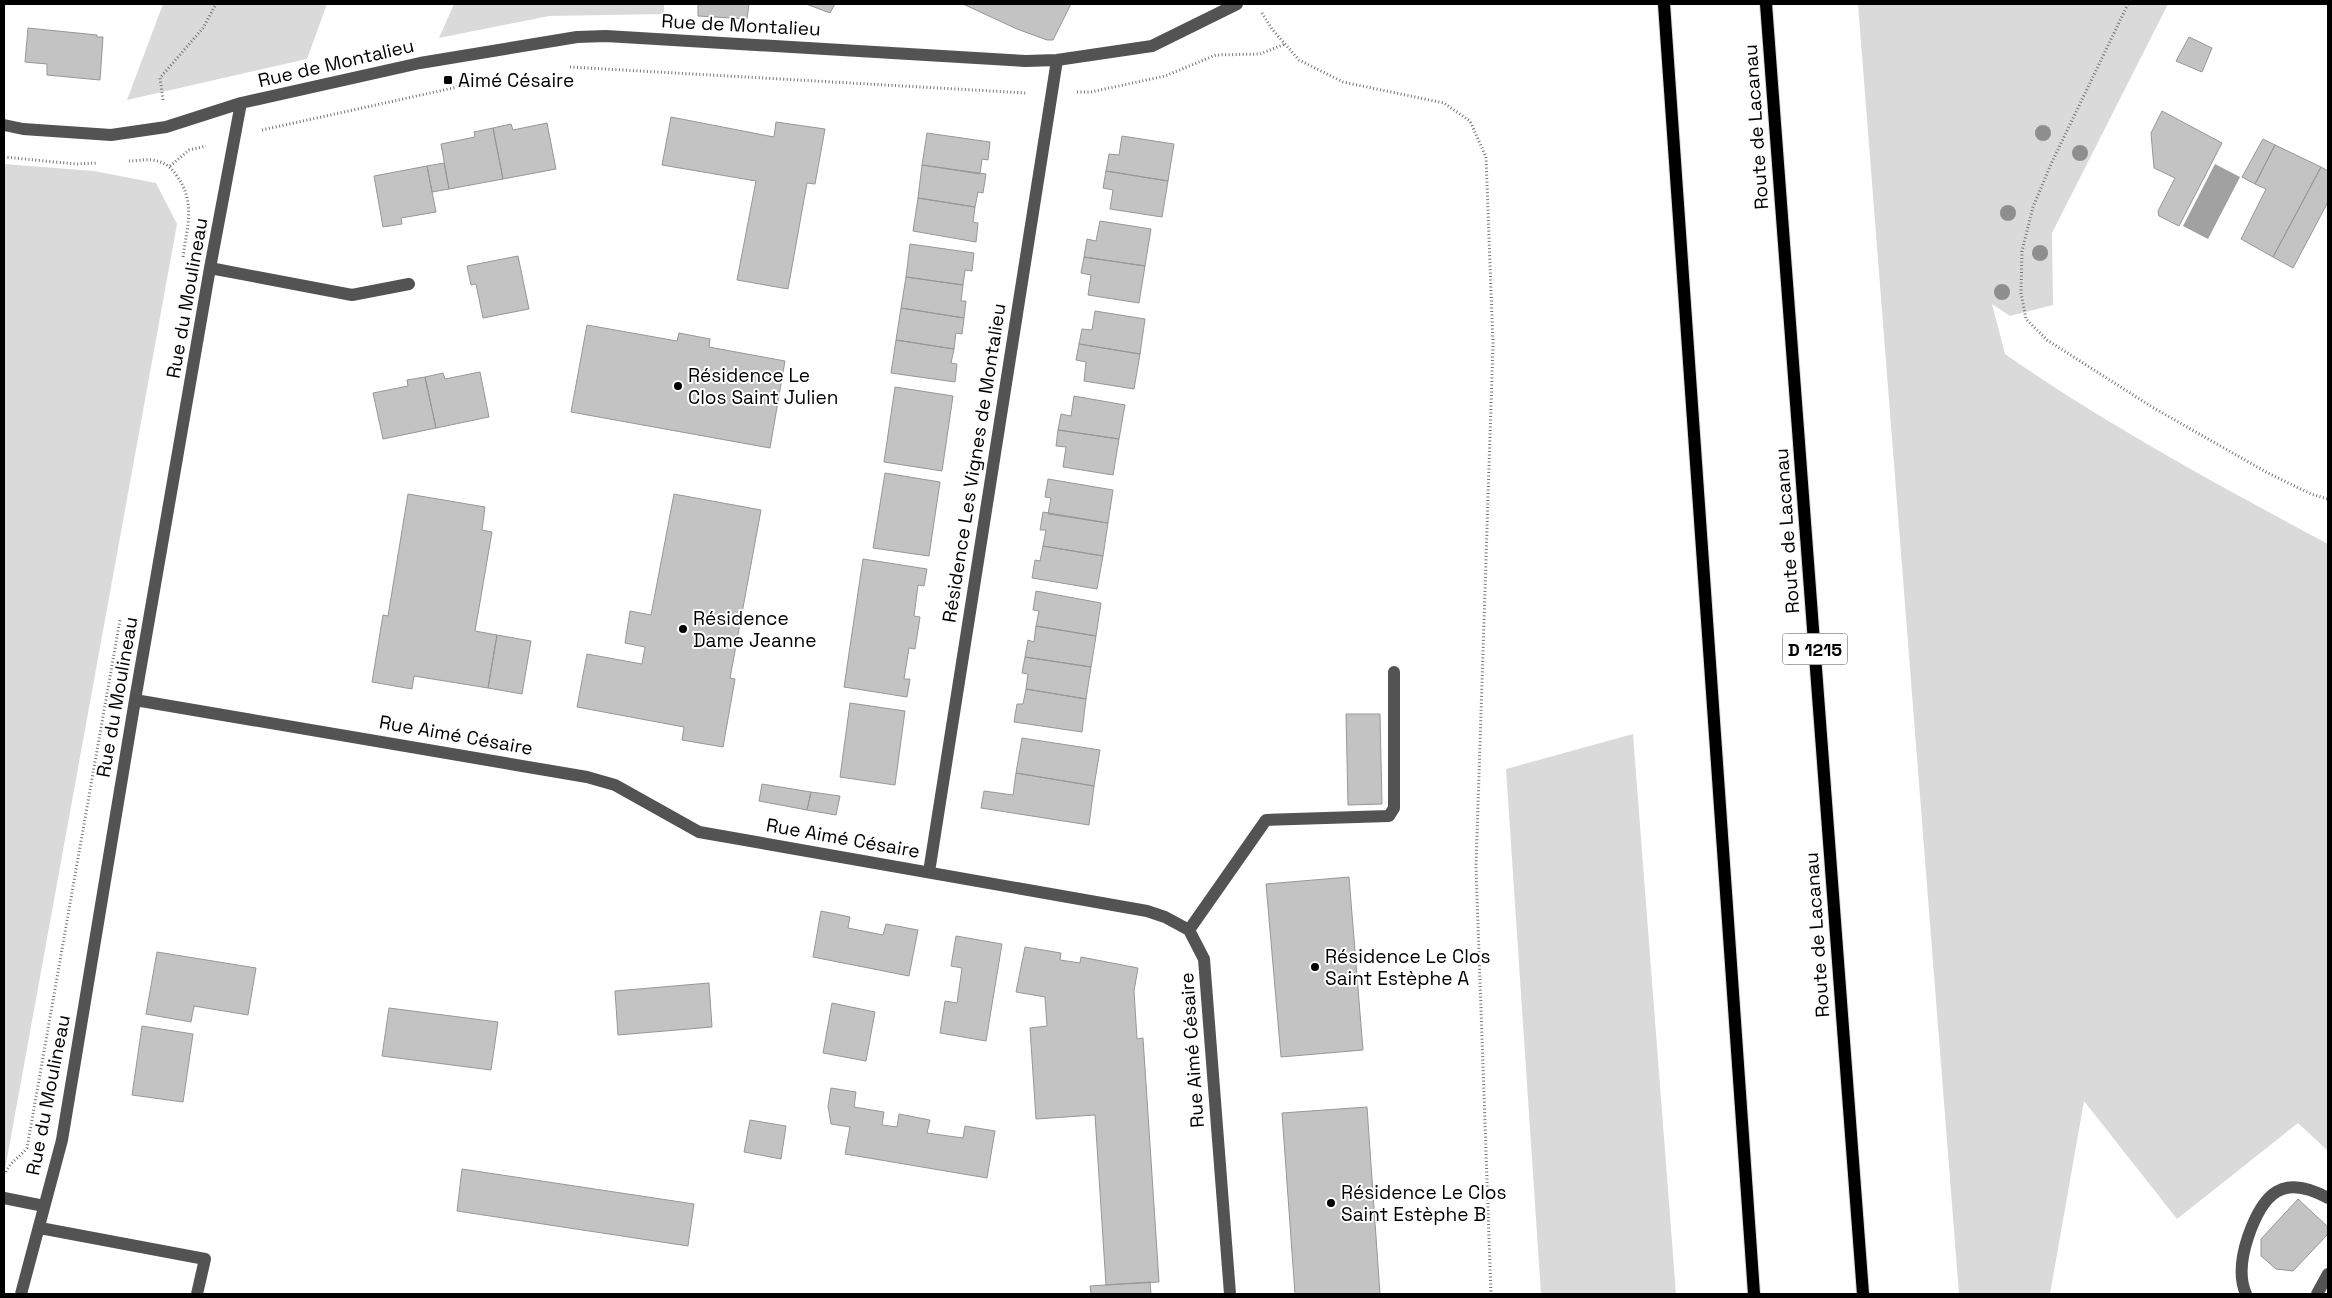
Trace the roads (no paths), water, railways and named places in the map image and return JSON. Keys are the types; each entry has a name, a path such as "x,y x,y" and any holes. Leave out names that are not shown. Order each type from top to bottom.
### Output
{"main road":[{"path":"1664,4 1754,1294"},
{"name":"Route de Lacanau","path":"1766,4 1863,1294"}],"street":[{"name":"Rue de Montalieu","path":"4,125 23,129 111,135 166,127 241,103 420,63 577,37 606,36 1026,61 1057,60 1152,46 1237,4"},
{"name":"Résidence Les Vignes de Montalieu","path":"929,872 1057,60"},
{"name":"Rue du Moulineau","path":"21,1294 62,1140 135,700 210,268 241,103"},
{"path":"210,268 352,295 409,284"},
{"path":"1188,930 1266,820 1389,816 1394,808 1394,672"},
{"name":"Rue Aimé Césaire","path":"135,700 587,777 615,785 698,832 1147,911 1165,916 1188,930 1204,959 1230,1294"},
{"path":"2246,1294 2241,1265 2255,1215 2264,1200 2278,1191 2292,1187 2307,1188 2328,1198"},
{"path":"4,1198 44,1206"},
{"path":"40,1228 205,1259 197,1294"},
{"path":"2317,1294 2328,1274"}],"place":[{"name":"Aimé Césaire","path":"448,80"},
{"name":"Résidence Le Clos Saint Julien","path":"678,386"},
{"name":"Résidence Dame Jeanne","path":"683,629"},
{"name":"Résidence Le Clos Saint Estèphe A","path":"1315,967"},
{"name":"Résidence Le Clos Saint Estèphe B","path":"1331,1203"}]}
